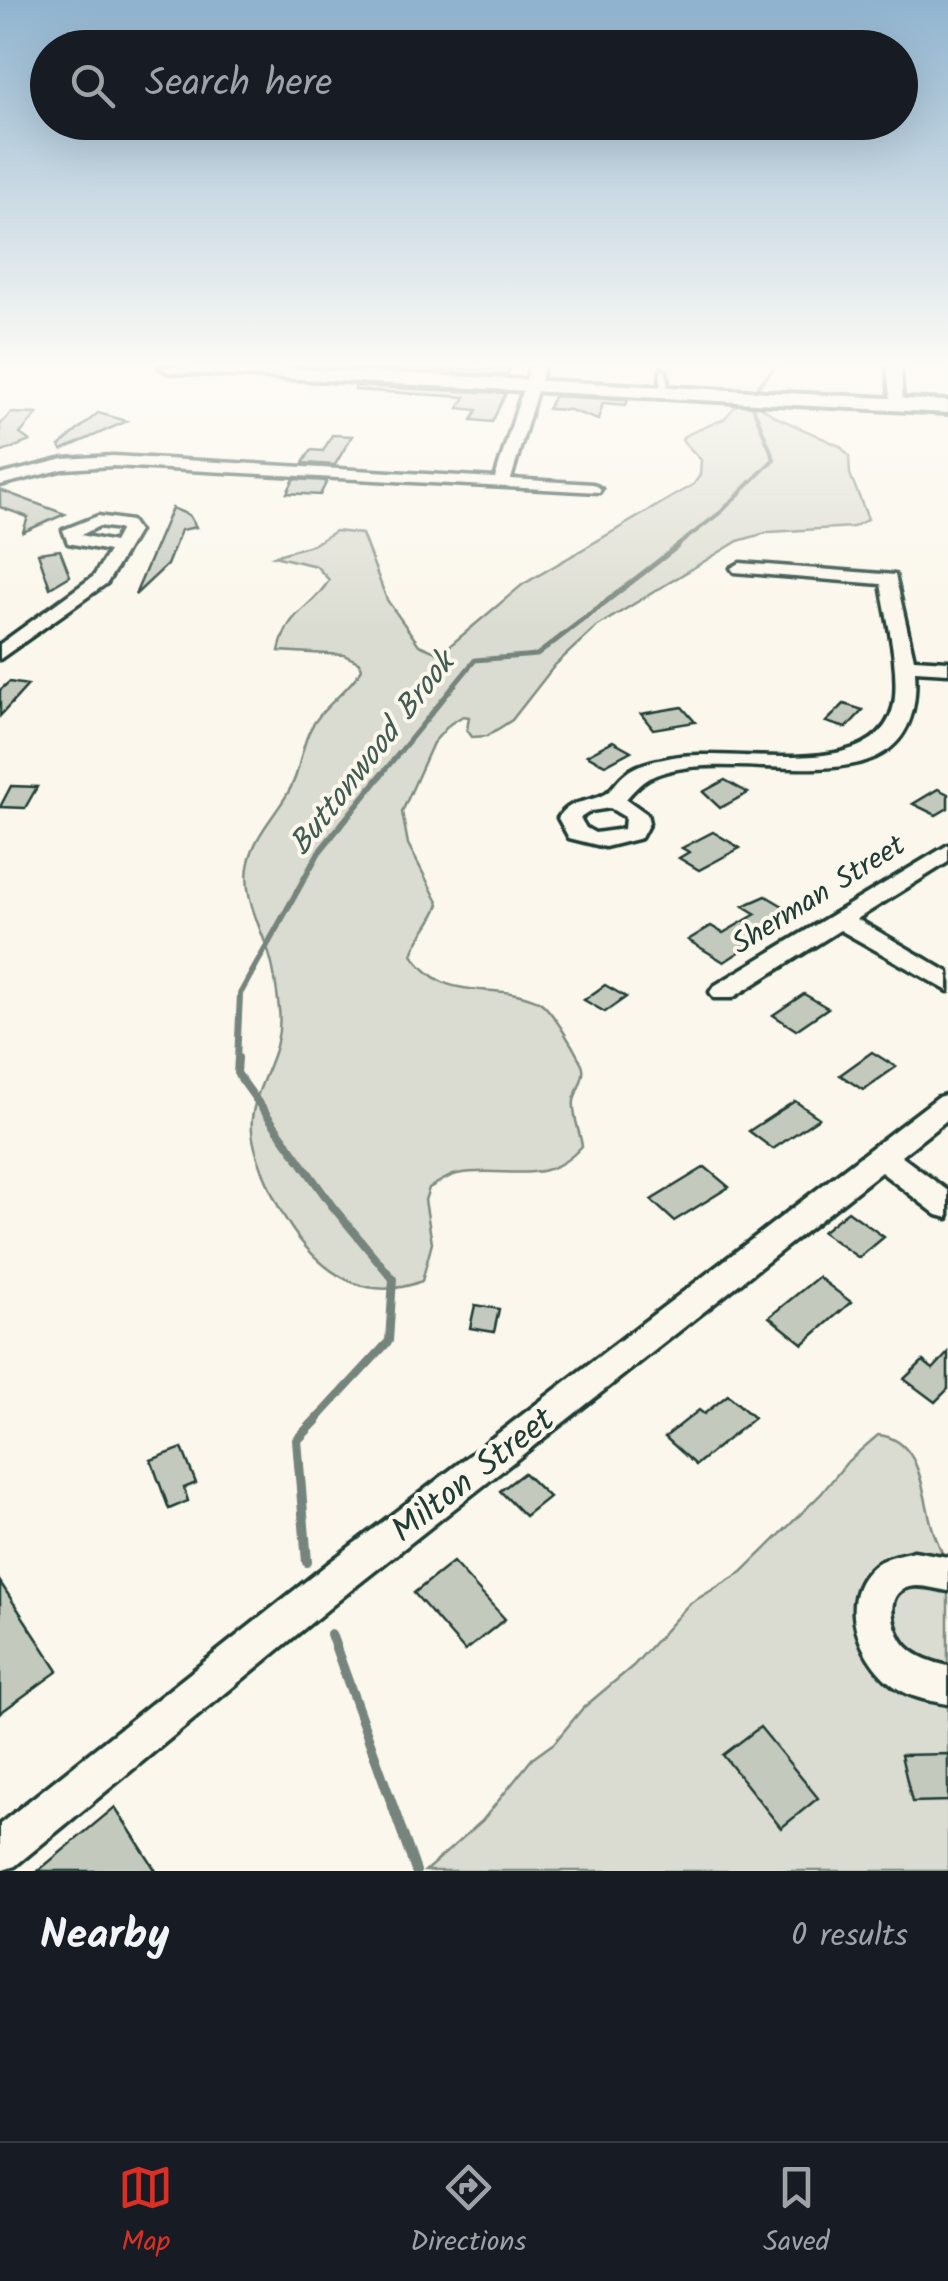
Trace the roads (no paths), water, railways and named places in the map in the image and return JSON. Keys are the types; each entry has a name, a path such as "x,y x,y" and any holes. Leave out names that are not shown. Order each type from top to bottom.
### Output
{"street":[{"path":"502,483 511,454"},
{"path":"1,479 64,464 113,461 593,489"},
{"path":"0,653 101,579 120,548"},
{"path":"613,800 640,773 666,766 713,759 819,762 872,750 886,740 901,720 904,664 889,579 740,568"},
{"path":"904,664 948,667"},
{"name":"Sherman Street","path":"723,992 948,852"},
{"path":"842,921 948,983"},
{"name":"Milton Street","path":"0,1851 343,1574 948,1104"},
{"path":"882,1157 948,1206"},
{"path":"948,1574 917,1567 898,1570 876,1590 870,1608 878,1640 899,1668 920,1681 948,1685"}],"waterway":[{"name":"Buttonwood Brook","path":"674,548 721,512 774,459 772,454"},
{"name":"Buttonwood Brook","path":"381,775 475,660 537,655 678,546"},
{"name":"Buttonwood Brook","path":"237,1061 240,994 319,852 383,773"},
{"name":"Buttonwood Brook","path":"238,1058 237,1073 333,1207 393,1279 389,1341 316,1420"},
{"name":"Buttonwood Brook","path":"307,1562 297,1440 318,1418"},
{"name":"Buttonwood Brook","path":"331,1634 416,1871"}]}
